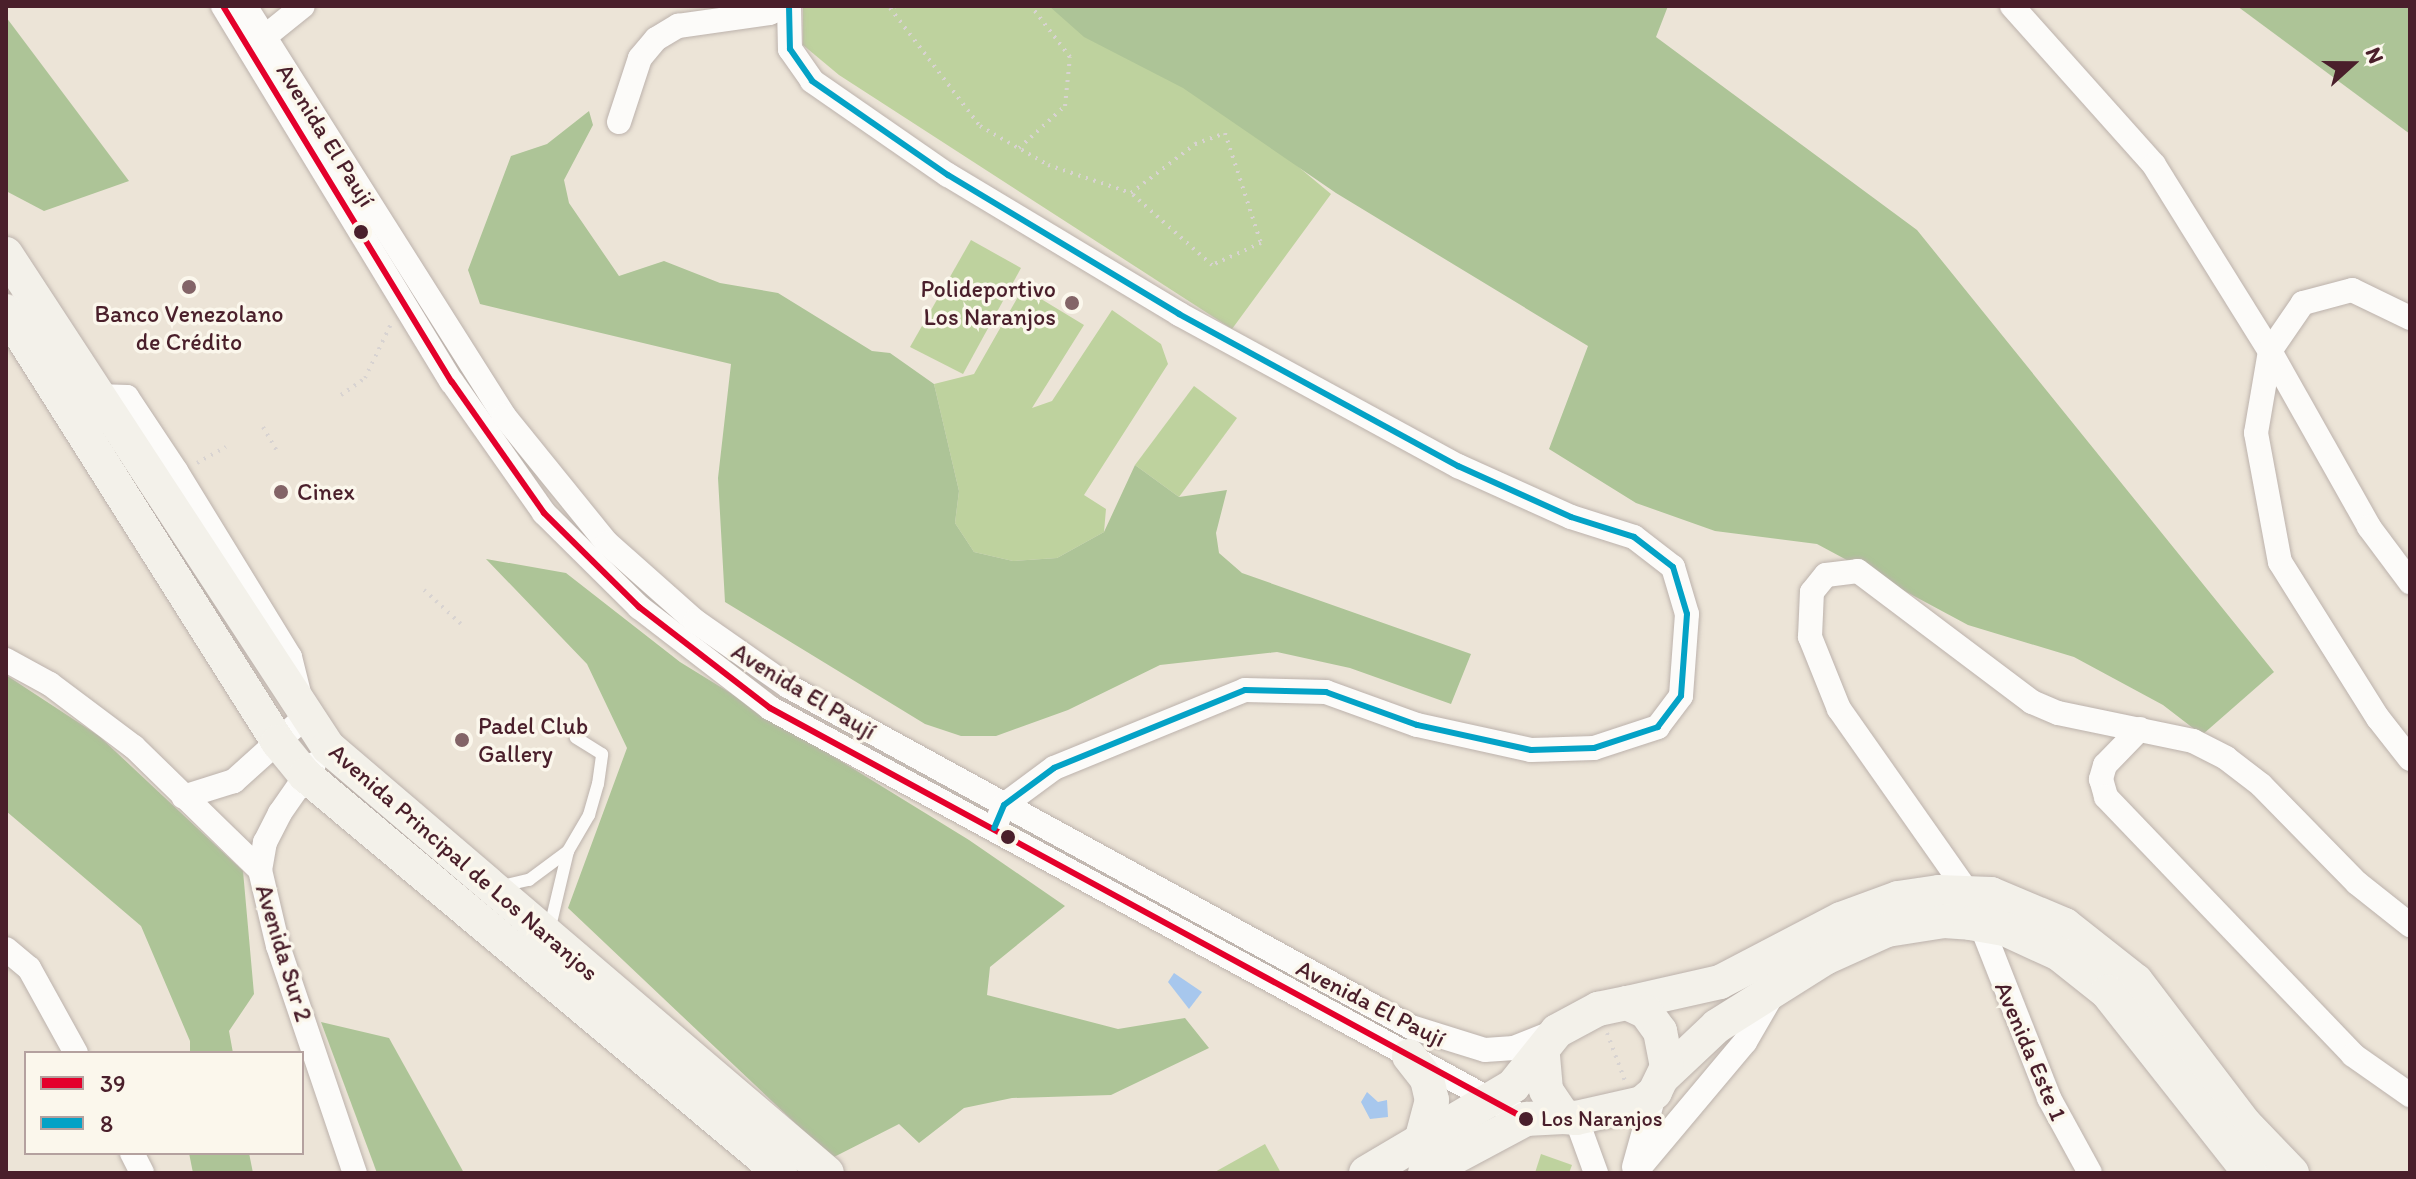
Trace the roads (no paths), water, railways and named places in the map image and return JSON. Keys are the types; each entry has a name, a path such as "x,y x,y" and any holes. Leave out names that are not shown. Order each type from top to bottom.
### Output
{"main road":[{"name":"Avenida Principal de Los Naranjos","path":"6,254 305,717 328,747 827,1173"},
{"name":"Avenida Principal de Los Naranjos","path":"6,311 278,742 305,775 781,1173"},
{"path":"1615,1013 1720,982 1841,919 1898,898 1967,891 2035,909 2112,960 2136,981 2245,1124 2292,1173"},
{"path":"1366,1173 1423,1157 1526,1119 1570,1118 1635,1106 1650,1088 1717,1026 1779,985 1887,930 1944,921 2005,929 2059,954 2107,992 2250,1173"},
{"path":"1423,1157 1490,1099 1513,1086 1550,1042 1593,1011 1646,1012 1660,1031 1667,1057 1650,1088"},
{"path":"1550,1042 1542,1080 1570,1118"},
{"path":"1409,1056 1427,1079 1432,1100 1423,1157"}],"street":[{"name":"Avenida El Paují","path":"223,6 256,45 452,382 544,513 572,544 664,628 770,708 999,816 1433,1036 1467,1048 1502,1050 1550,1042"},
{"name":"Avenida El Paují","path":"245,6 256,45"},
{"path":"256,45 303,6"},
{"path":"619,122 640,58 656,39 678,26 769,13 788,6 790,49 812,81 948,175 1179,314 1458,466 1571,517 1634,537 1673,567 1687,614 1681,696 1658,727 1594,748 1531,750 1417,725 1326,692 1245,690 1054,768 999,816"},
{"path":"2012,6 2154,165 2270,351 2369,527 2410,582"},
{"path":"2410,318 2352,290 2331,291 2303,303 2270,351 2256,433 2280,562 2410,759"},
{"path":"1967,891 1839,709 1810,637 1812,592 1826,575 1858,571 2032,702 2058,713 2193,741 2226,758 2261,785 2357,883 2410,925"},
{"name":"Avenida Sur 2","path":"6,660 50,684 134,747 260,870"},
{"path":"183,797 234,781 305,717"},
{"path":"2140,729 2105,765 2101,779 2106,797 2342,1044 2410,1095"},
{"name":"Avenida Sur 2","path":"328,747 305,775 265,842 260,870 278,946 355,1173"},
{"name":"Avenida El Paují","path":"999,816 1409,1056 1526,1119"},
{"name":"Avenida Este 1","path":"1981,925 2049,1098 2090,1173"},
{"path":"6,949 29,968 75,1051"},
{"path":"1634,1173 1745,1042 1779,985"},
{"path":"1634,1173 1650,1088"},
{"path":"1570,1118 1596,1173"},
{"path":"133,1155 142,1173"}],"lane":[{"path":"549,933 568,851 589,815 602,754 576,738"},
{"path":"494,886 529,880 568,851"}],"water":[{"path":"1174,973 1202,992 1189,1009 1168,982"},
{"path":"1367,1092 1378,1102 1387,1100 1388,1117 1370,1119 1361,1102"}],"place":[{"name":"Banco Venezolano de Crédito","path":"189,287"},
{"name":"Polideportivo Los Naranjos","path":"1072,303"},
{"name":"Cinex","path":"281,492"},
{"name":"Padel Club Gallery","path":"462,740"},
{"name":"Los Naranjos","path":"1526,1119"}]}
